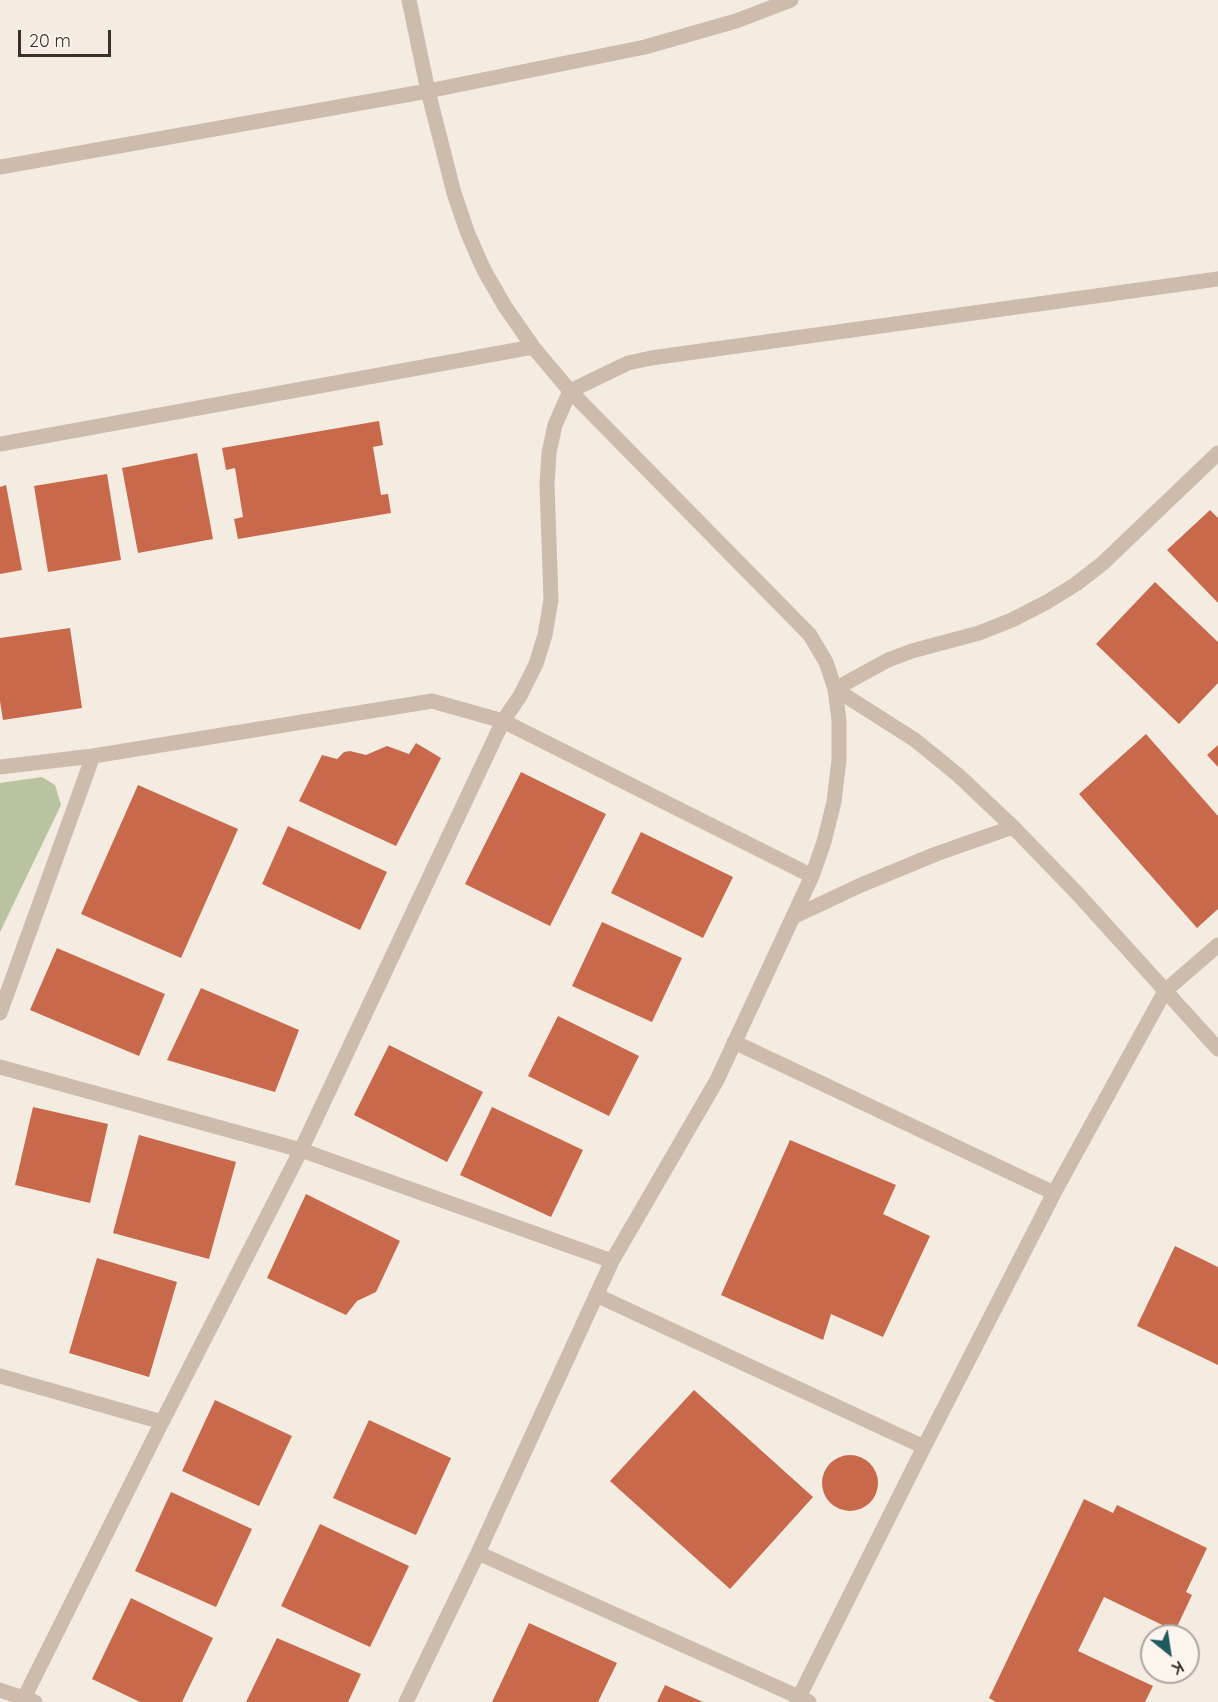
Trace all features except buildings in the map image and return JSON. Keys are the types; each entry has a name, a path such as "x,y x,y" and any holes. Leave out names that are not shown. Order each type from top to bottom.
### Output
{"street":[{"path":"406,1702 478,1553 612,1261 717,1080 812,876 824,842 834,802 839,759 836,689 826,662 810,635 570,391 533,347 504,305 484,270 468,234 454,193 428,91 409,0"},
{"path":"0,167 428,91 645,47 736,21 791,0"},
{"path":"0,1689 27,1701 162,1422 301,1150 503,721 520,696 536,664 545,635 550,600 549,453 555,424 570,391 628,363 651,358 1218,279"},
{"path":"0,444 533,347"},
{"path":"836,689 888,660 912,651 979,633 1012,620 1047,602 1076,584 1102,563 1218,453"},
{"path":"836,689 915,740 958,775 1076,892 1218,1049"},
{"path":"0,767 93,756 432,701 503,721 812,876"},
{"path":"0,1013 93,756"},
{"path":"793,916 936,854 1013,827"},
{"path":"478,1553 802,1700 924,1447 1054,1193 1165,991 1218,945"},
{"path":"734,1042 1054,1193"},
{"path":"0,1067 301,1150 612,1261"},
{"path":"596,1295 924,1447"},
{"path":"0,1376 162,1422"}],"green space":[{"path":"42,777 55,785 61,805 0,932 0,783"}]}
